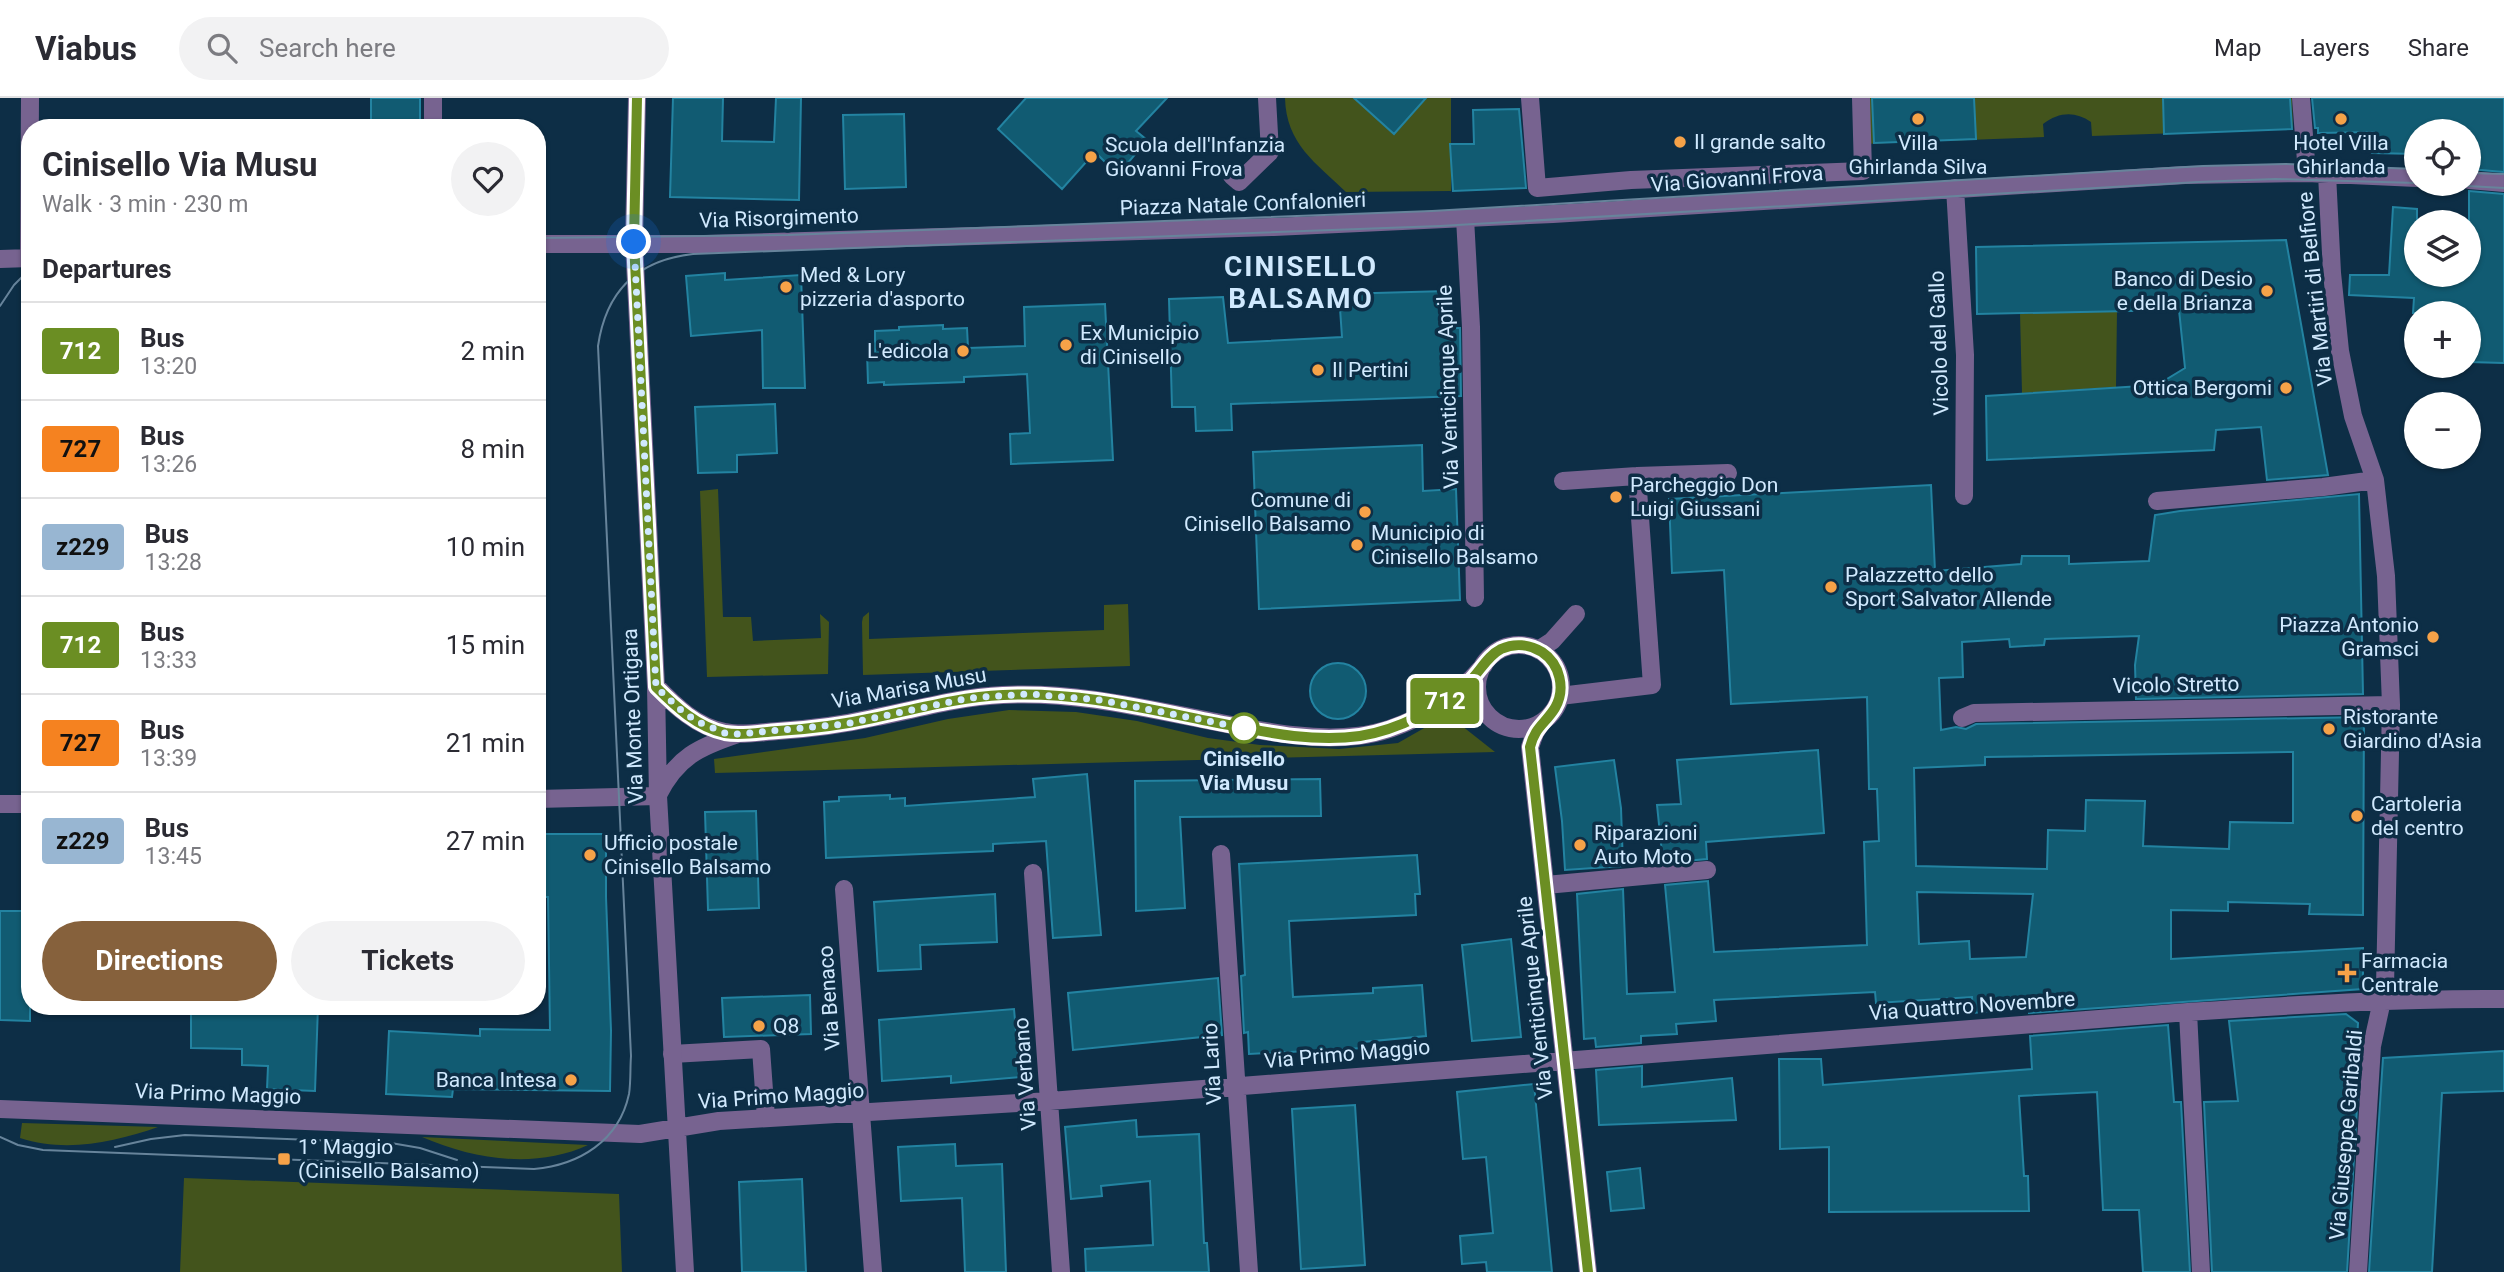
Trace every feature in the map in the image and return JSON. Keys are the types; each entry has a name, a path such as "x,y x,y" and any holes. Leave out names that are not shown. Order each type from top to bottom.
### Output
{"street":[{"path":"30,98 30,119"},
{"path":"433,98 433,119"},
{"name":"Via Monte Ortigara","path":"637,98 634,242 656,687 658,796 685,1272"},
{"name":"Piazza Natale Confalonieri","path":"1232,176 1239,182 1270,152 1267,98"},
{"path":"1530,98 1537,188 1631,180 1863,170 1861,98"},
{"path":"2301,98 2307,173"},
{"name":"Via Giovanni Frova","path":"1465,218 2185,175 2307,173 2404,177"},
{"name":"Via Martiri di Belfiore","path":"2327,174 2330,247 2340,351 2353,416 2375,480"},
{"path":"2481,181 2504,183"},
{"name":"Vicolo del Gallo","path":"1955,188 1965,355 1964,496"},
{"name":"Piazza Natale Confalonieri","path":"1022,234 1465,218"},
{"name":"Via Venticinque Aprile","path":"1465,218 1471,327 1475,598"},
{"name":"Via Risorgimento","path":"546,244 706,244 1022,234"},
{"path":"0,259 21,258"},
{"path":"1563,481 1728,473"},
{"path":"1560,696 1652,685 1637,476"},
{"path":"2157,501 2375,480 2386,576 2391,705 2383,1002 2415,998 2504,999"},
{"path":"1538,650 1552,641 1576,614"},
{"path":"1524,645 1538,650 1550,659 1558,671 1560,696 1552,712 1542,722 1514,729 1504,726 1489,716 1479,700 1478,679 1484,665 1499,650 1510,646 1524,645"},
{"name":"Via Marisa Musu","path":"656,687 696,721 725,733 738,734 845,724 969,698 1029,694 1100,700 1270,733 1306,737 1359,736 1399,724 1438,705 1468,683 1484,665"},
{"name":"Vicolo Stretto","path":"1962,718 1974,713 2391,705"},
{"name":"Via Venticinque Aprile","path":"1542,722 1530,747 1588,1272"},
{"name":"Via Marisa Musu","path":"658,796 667,777 690,754 738,734"},
{"path":"546,799 658,796"},
{"path":"0,804 21,804"},
{"name":"Via Lario","path":"1221,854 1249,1272"},
{"path":"1546,885 1707,870"},
{"name":"Via Verbano","path":"1033,873 1061,1272"},
{"name":"Via Benaco","path":"844,889 873,1272"},
{"name":"Via Quattro Novembre","path":"1565,1059 1583,1060 2188,1012 2337,1002 2383,1002"},
{"name":"Via Giuseppe Garibaldi","path":"2358,1272 2372,1046 2383,1002"},
{"path":"2188,1012 2201,1272"},
{"path":"672,1054 761,1049 765,1118"},
{"name":"Via Primo Maggio","path":"0,1109 640,1134 719,1121 1050,1101 1565,1059"}],"green space":[{"path":"1285,98 1451,98 1451,191 1346,192 1314,162 1297,140 1287,114"},
{"path":"1861,98 2292,98 2293,129 2092,136 2091,122 2067,114 2043,124 2044,137 1862,144"},
{"path":"2117,311 2116,387 2022,393 2020,313"},
{"path":"718,489 723,617 751,617 753,641 821,638 820,614 829,622 828,674 707,677 700,491"},
{"path":"1128,604 1130,666 863,675 862,622 869,612 869,639 1104,630 1104,605"},
{"path":"1009,710 1076,712 1137,721 1208,738 1260,745 1339,749 1398,743 1440,719 1448,728 1457,722 1495,752 715,773 714,759 865,738 948,719"},
{"path":"22,1123 158,1127 108,1141 55,1145 20,1138"},
{"path":"422,1137 588,1145 548,1157 505,1159 463,1151"},
{"path":"184,1178 619,1194 622,1272 180,1272"}],"building":[{"path":"371,98 420,98 420,119 371,119"},
{"path":"673,98 723,98 722,141 774,142 776,98 801,98 799,200 670,197"},
{"path":"1026,98 1167,98 1136,131 1147,140 1118,175 1095,152 1062,189 998,129"},
{"path":"1354,98 1426,98 1394,134"},
{"name":"Villa Ghirlanda Silva","path":"1872,98 1974,98 1976,139 1874,143"},
{"path":"2163,98 2290,98 2292,129 2164,134"},
{"path":"2312,98 2504,98 2504,172 2481,170 2481,119 2404,119 2404,154 2372,153 2374,132 2318,133 2318,128 2315,128"},
{"path":"1519,109 1526,188 1453,191 1450,144 1474,144 1473,110"},
{"path":"904,114 906,187 845,189 843,115"},
{"path":"2481,192 2504,194 2504,363 2481,362 2481,301 2414,301 2414,298 2349,295 2350,275 2389,275 2393,207 2417,209 2404,210 2404,287 2481,287 2481,210 2469,210 2469,196 2481,196"},
{"path":"2286,240 2328,475 2267,480 2261,427 2216,430 2214,450 1987,460 1986,396 2157,385 2185,368 2179,310 1977,314 1976,247"},
{"path":"725,273 725,280 801,275 805,388 763,388 762,330 691,336 686,276"},
{"name":"Il Pertini","path":"1447,291 1449,328 1460,328 1461,396 1231,404 1232,430 1196,431 1195,407 1172,407 1169,299 1223,297 1228,343 1342,337 1339,294"},
{"path":"1105,304 1113,460 1011,464 1010,434 1030,433 1027,374 964,377 964,382 884,385 884,382 868,383 867,351 875,351 875,331 943,325 943,329 967,328 968,348 1025,346 1024,307"},
{"path":"775,404 777,453 737,455 737,472 698,473 695,407"},
{"name":"Municipio di Cinisello Balsamo","path":"1422,445 1423,491 1456,489 1460,600 1259,609 1253,452"},
{"path":"1931,485 1935,571 2021,564 2022,556 2069,556 2069,564 2149,561 2155,515 2359,494 2363,694 2136,699 2135,665 2139,636 2045,639 2044,645 2010,647 2009,639 1962,642 1963,677 1939,678 1941,730 1956,727 1966,729 1976,724 2364,717 2363,915 2309,914 2310,904 2228,902 2228,911 2171,910 2171,959 2363,948 2363,989 2029,1013 2029,1008 1973,1013 1972,997 1876,1003 1875,992 1714,1000 1716,1021 1676,1024 1677,1034 1641,1036 1641,1043 1596,1047 1595,1038 1584,1039 1577,894 1623,889 1627,994 1675,992 1665,885 1708,881 1714,952 1867,945 1864,842 1879,841 1877,789 1869,789 1867,697 1731,704 1724,570 1672,573 1669,499","holes":["2293,752 2293,823 2230,822 2229,849 2143,846 2145,801 2086,800 2085,831 2048,830 2047,869 1916,866 1914,768 1985,765 1985,757","1917,892 2033,894 2026,957 1970,959 1969,941 1919,944"]},
{"path":"1333,663 1343,663 1358,671 1364,680 1364,702 1358,711 1343,719 1333,719 1315,707 1310,696 1310,686 1322,668"},
{"path":"1818,750 1824,833 1706,842 1707,859 1663,863 1657,805 1681,804 1677,760"},
{"path":"1614,760 1621,808 1623,866 1565,870 1555,767"},
{"path":"1087,774 1101,935 1053,938 1046,841 993,844 993,851 826,858 824,802 839,801 839,797 890,795 890,799 905,798 905,806 1035,797 1033,779"},
{"path":"1320,779 1321,816 1180,817 1185,908 1136,911 1135,781"},
{"path":"756,811 759,908 708,910 705,812"},
{"path":"546,834 606,834 610,1091 453,1089 452,1097 386,1094 389,1031 480,1036 480,1029 550,1030"},
{"path":"1417,855 1420,894 1415,894 1416,915 1289,921 1291,962 1293,997 1373,993 1373,988 1422,985 1426,1036 1363,1042 1363,1048 1249,1054 1248,1032 1244,1033 1241,976 1245,975 1239,864"},
{"path":"995,894 997,942 920,945 921,969 878,971 874,902"},
{"path":"0,911 21,911 21,1015 30,1015 30,1021 0,1020"},
{"path":"1511,939 1521,1037 1472,1041 1462,945"},
{"path":"1218,978 1222,1035 1073,1050 1068,993"},
{"path":"810,995 811,1034 724,1037 722,998"},
{"path":"1014,1009 1020,1077 951,1083 951,1076 882,1081 879,1020"},
{"path":"2346,1014 2358,1023 2356,1060 2360,1059 2347,1272 2212,1272 2204,1102 2238,1101 2229,1021"},
{"path":"191,1015 318,1015 315,1091 267,1089 268,1066 242,1065 242,1049 191,1048"},
{"path":"2168,1025 2174,1102 2181,1102 2190,1272 2143,1272 2139,1210 2103,1210 2097,1092 2019,1096 2029,1211 1829,1212 1829,1147 1780,1149 1779,1059 1821,1059 1823,1085 2032,1069 2030,1036"},
{"path":"2504,1051 2504,1091 2442,1093 2432,1272 2369,1272 2383,1058"},
{"path":"1642,1066 1642,1087 1732,1078 1736,1120 1599,1125 1596,1070"},
{"path":"1534,1084 1552,1272 1487,1272 1486,1262 1462,1264 1460,1236 1493,1233 1486,1157 1463,1159 1457,1092"},
{"path":"1355,1105 1365,1265 1301,1269 1292,1109"},
{"path":"1136,1120 1137,1137 1199,1134 1204,1243 1207,1243 1209,1272 1086,1272 1085,1249 1153,1245 1150,1181 1101,1186 1102,1196 1071,1199 1065,1127"},
{"path":"955,1144 956,1166 1002,1164 1006,1272 965,1272 962,1198 901,1201 898,1147"},
{"path":"1640,1168 1644,1208 1611,1211 1607,1172"},
{"path":"802,1179 806,1272 742,1272 739,1182"}],"tram line":[{"path":"546,238 788,235 1432,211 2203,166 2285,164 2404,169"},
{"path":"2481,173 2504,174"},
{"path":"0,1137 18,1145 43,1150 534,1169 551,1167 581,1156 595,1148 616,1125 629,1094 631,1056 598,346 608,309 617,294 641,271 656,263 693,254 1440,226 2198,182 2275,179 2404,183"},
{"path":"2481,187 2504,188"},
{"path":"0,306 21,278"},
{"path":"115,1147 185,1135 391,1143 420,1148 457,1160"}],"bus line":[{"name":"712","path":"637,98 634,242 656,687 696,721 725,733 784,731 845,724 969,698 1029,694 1132,705 1270,733 1306,737 1359,736 1399,724 1447,699 1468,683 1490,656 1499,650 1517,645 1528,646 1538,650 1552,662 1560,678 1560,696 1552,712 1538,727 1530,747 1588,1272"}],"place":[{"name":"Villa Ghirlanda Silva","path":"1918,119"},
{"name":"Hotel Villa Ghirlanda","path":"2341,119"},
{"name":"Il grande salto","path":"1680,142"},
{"name":"Scuola dell'Infanzia Giovanni Frova","path":"1091,157"},
{"name":"Med & Lory pizzeria d'asporto","path":"786,287"},
{"name":"Banco di Desio e della Brianza","path":"2267,291"},
{"name":"Ex Municipio di Cinisello","path":"1066,345"},
{"name":"L'edicola","path":"963,351"},
{"name":"Il Pertini","path":"1318,370"},
{"name":"Ottica Bergomi","path":"2286,388"},
{"name":"Parcheggio Don Luigi Giussani","path":"1616,497"},
{"name":"Comune di Cinisello Balsamo","path":"1365,512"},
{"name":"Municipio di Cinisello Balsamo","path":"1357,545"},
{"name":"Palazzetto dello Sport Salvator Allende","path":"1831,587"},
{"name":"Piazza Antonio Gramsci","path":"2433,637"},
{"name":"Cinisello Via Musu","path":"1244,728"},
{"name":"Ristorante Giardino d'Asia","path":"2329,729"},
{"name":"Cartoleria del centro","path":"2357,816"},
{"name":"Riparazioni Auto Moto","path":"1580,845"},
{"name":"Ufficio postale Cinisello Balsamo","path":"590,855"},
{"name":"Farmacia Centrale","path":"2347,973"},
{"name":"Q8","path":"759,1026"},
{"name":"Banca Intesa","path":"571,1080"},
{"name":"1° Maggio (Cinisello Balsamo)","path":"284,1159"}],"district":[{"name":"CINISELLO BALSAMO","path":"1301,282"}],"route":[{"path":"634,242 656,687 681,710 710,728 738,734 845,724 969,698 1029,694 1132,705 1249,729 1244,728"}]}
